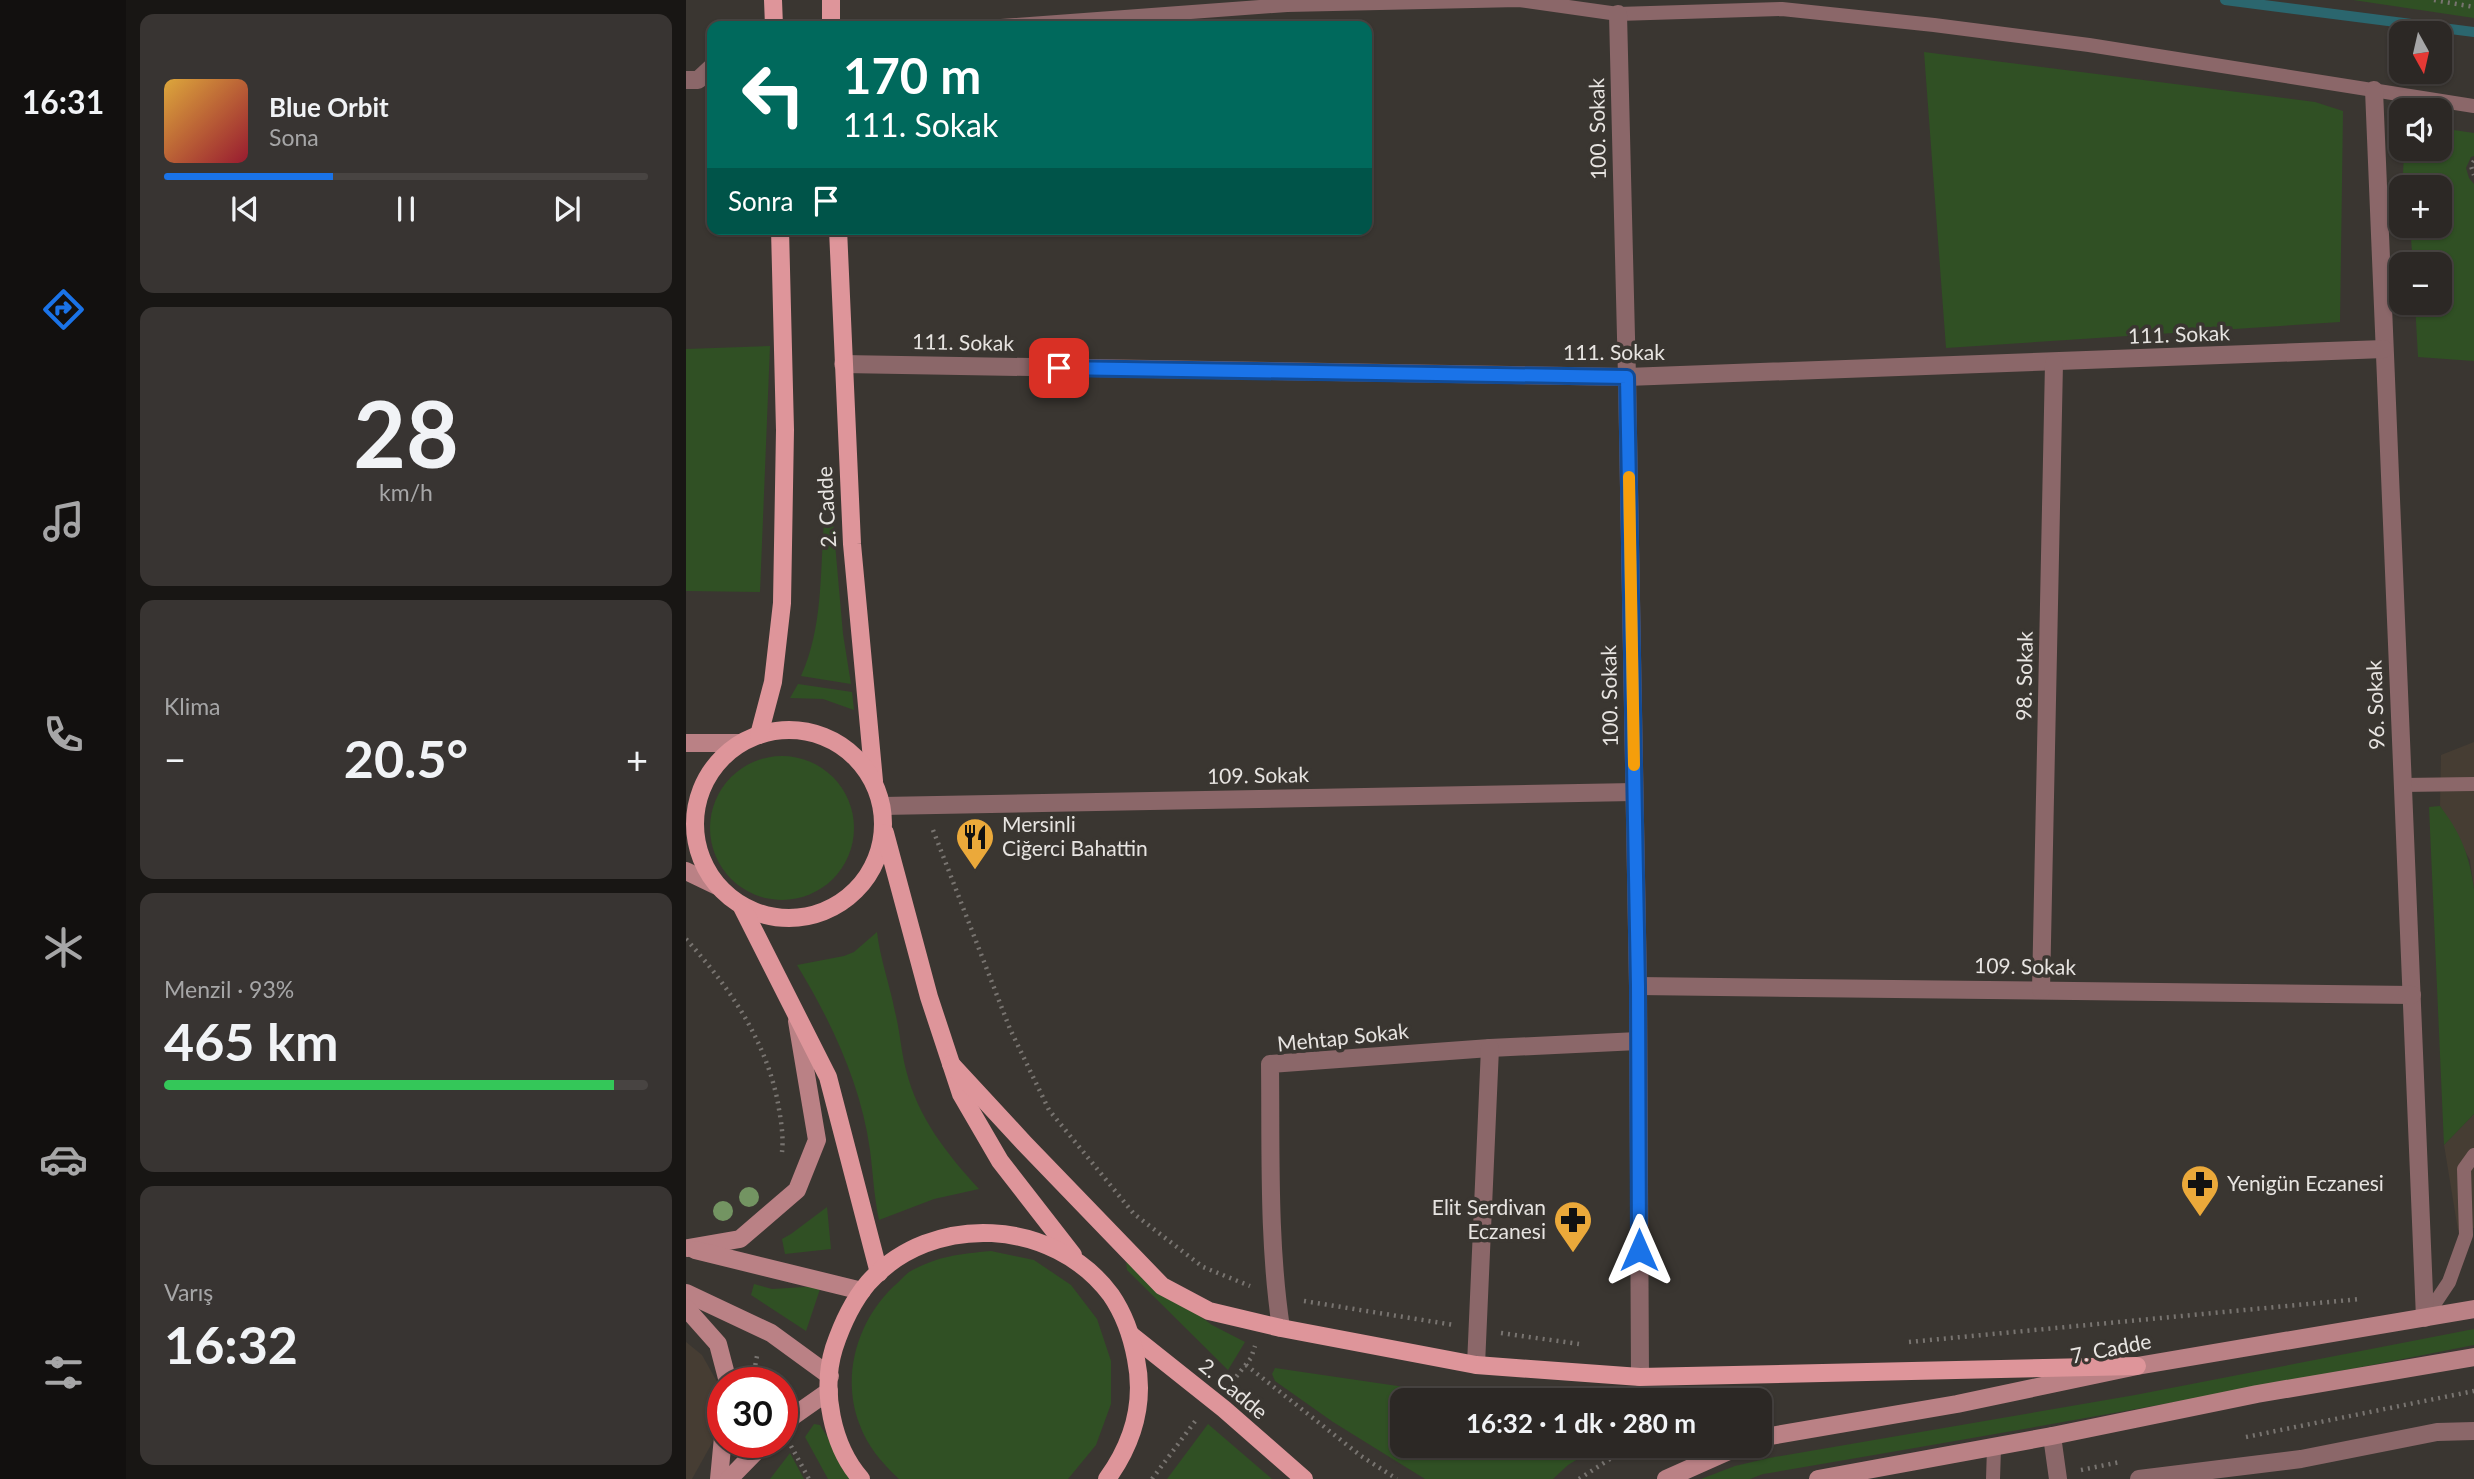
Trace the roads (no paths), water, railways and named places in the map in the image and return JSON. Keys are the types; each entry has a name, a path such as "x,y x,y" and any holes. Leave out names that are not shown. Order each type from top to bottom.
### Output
{"main road":[{"path":"773,0 774,21"},
{"path":"831,0 831,21"},
{"name":"2. Cadde","path":"759,735 773,682 783,589 785,430 779,235"},
{"name":"2. Cadde","path":"838,235 852,544 874,781"},
{"path":"716,886 700,857 694,826 699,793 715,765 740,744 759,735 785,730 812,732 837,742 858,759 874,781 882,806 884,831 929,998 961,1094 1000,1161 1080,1264 1111,1296 1131,1335 1140,1376 1137,1418 1123,1458 1107,1479"},
{"path":"686,743 740,744"},
{"path":"686,871 716,886 742,907 772,918 804,918 834,908 859,889 877,862 884,831"},
{"path":"742,907 828,1077 879,1273"},
{"path":"687,1248 740,1239 797,1190 817,1140 796,1017"},
{"path":"951,1063 1033,1153 1162,1286 1209,1311 1281,1328 1476,1365 1640,1377 2137,1366"},
{"path":"860,1479 853,1470 836,1432 829,1384 832,1356 843,1321 862,1291 879,1273 914,1248 925,1244 956,1234 1000,1232 1042,1242 1080,1264"},
{"path":"687,1248 862,1291"},
{"path":"686,1293 771,1333 829,1384"},
{"path":"686,1308 718,1344 724,1367"},
{"name":"7. Cadde","path":"1772,1436 1957,1404 2137,1366 2474,1309"},
{"name":"2. Cadde","path":"1131,1335 1224,1409 1304,1479"},
{"path":"1818,1479 1994,1448 2257,1394 2474,1357"},
{"path":"798,1410 829,1384"},
{"path":"719,1479 721,1458"},
{"path":"729,1479 749,1458"},
{"path":"1666,1479 1713,1458"}],"street":[{"name":"100. Sokak","path":"1618,14 1638,986 1640,1377"},
{"path":"686,80 698,80 707,72"},
{"name":"96. Sokak","path":"2374,90 2425,1318"},
{"name":"111. Sokak","path":"843,364 1627,377 2384,349"},
{"name":"98. Sokak","path":"2041,990 2054,363"},
{"name":"109. Sokak","path":"882,806 1634,792"},
{"name":"109. Sokak","path":"1638,986 2412,995"},
{"name":"Mehtap Sokak","path":"1281,1328 1272,1236 1270,1064 1490,1048 1638,1041"},
{"path":"1476,1365 1490,1048"},
{"path":"2139,1479 2301,1459 2437,1432 2474,1431"},
{"path":"2052,1436 2058,1479"}],"lane":[{"path":"1069,21 1287,5 1519,0 1618,14 1783,9 2089,45 2474,106"},
{"path":"2403,785 2474,784"},
{"path":"2425,1318 2449,1282 2470,1233 2463,1169 2474,1155"},
{"path":"1993,1479 1994,1448"}],"waterway":[{"path":"2225,0 2474,32"}],"place":[{"name":"Mersinli Ciğerci Bahattin","path":"975,871"},
{"name":"Yenigün Eczanesi","path":"2200,1218"},
{"name":"Elit Serdivan Eczanesi","path":"1573,1254"}]}
